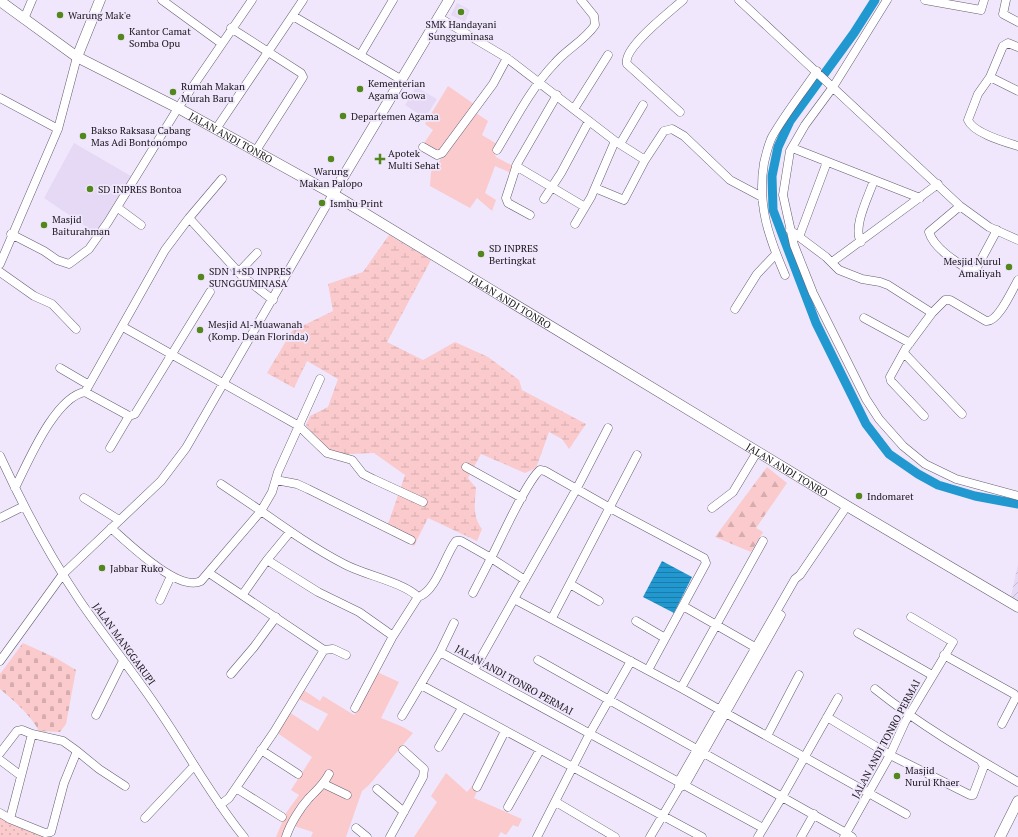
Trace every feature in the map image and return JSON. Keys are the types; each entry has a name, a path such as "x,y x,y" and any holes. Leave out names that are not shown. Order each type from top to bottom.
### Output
{"street":[{"path":"24,19 32,0"},
{"path":"0,264 11,234 58,129 76,57 100,0"},
{"path":"162,0 221,43"},
{"path":"11,234 44,251 57,260 71,263 89,249 118,208 178,108 231,28 252,0"},
{"path":"216,130 303,0"},
{"path":"361,54 393,0"},
{"path":"0,661 63,574 118,520 161,481 176,463 273,300 333,194 449,0"},
{"path":"497,150 538,81 566,51 579,43 595,25 594,16 581,0"},
{"path":"680,112 627,64 626,60 628,54 639,41 683,0"},
{"path":"738,0 818,72 960,206 975,218 1018,240"},
{"path":"887,0 790,151 783,195 790,230 794,245 813,293 866,399 880,419 903,446 924,464 956,479 1018,496"},
{"path":"924,0 981,10 984,0"},
{"path":"1006,0 1002,13 1006,17 1018,22"},
{"name":"JALAN ANDI TONRO","path":"0,1 76,57 178,108 333,194 757,452 1018,607"},
{"path":"293,16 361,54 402,80"},
{"path":"438,17 508,58 618,143 645,160"},
{"path":"231,28 268,54 301,73 304,77 255,152"},
{"path":"1018,47 1008,44 1004,45 990,77 978,94 968,120 970,125 974,128 1018,146"},
{"path":"574,108 608,55"},
{"path":"423,147 437,155 442,153 493,84 508,58"},
{"path":"785,275 776,254 763,211 762,178 766,154 772,138 818,72"},
{"path":"990,77 1018,91"},
{"path":"530,215 506,201 516,166 557,95"},
{"path":"0,98 58,129"},
{"path":"575,224 618,143 643,105"},
{"path":"544,199 589,121"},
{"path":"595,188 624,200 645,160 664,131 672,129 684,136 730,180 762,197"},
{"path":"795,149 920,198"},
{"path":"799,237 827,162"},
{"path":"516,166 585,207"},
{"path":"15,488 58,412 73,396 87,388 123,327 165,250 189,218 222,179"},
{"path":"861,242 857,236 858,224 874,180"},
{"path":"832,262 938,184"},
{"path":"960,206 929,232 931,237 952,260 971,271 975,271 997,230"},
{"path":"118,208 141,225"},
{"path":"189,218 242,276 273,300"},
{"path":"790,230 832,262 839,270 848,275 888,285 932,313"},
{"path":"239,272 256,254"},
{"path":"735,309 757,274 776,254"},
{"path":"0,272 34,296 52,304 76,329"},
{"path":"924,416 891,381 892,372 910,343 932,313 945,300 950,300 986,321 990,322 994,320 1015,291 1018,280"},
{"path":"110,448 129,416 136,414 210,292"},
{"path":"864,318 910,343"},
{"path":"123,327 172,356 224,383 299,426 327,453 352,460 368,476 423,502"},
{"path":"904,353 962,414"},
{"path":"60,368 129,416"},
{"path":"111,528 149,560 171,576 186,583 197,584 209,573 261,511 272,492 320,379"},
{"path":"474,670 577,488 608,428"},
{"path":"712,508 733,492 757,452"},
{"path":"552,618 637,455"},
{"name":"JALAN MANGGARUPI","path":"0,456 24,506 63,574 159,711 220,805 244,837"},
{"path":"466,467 522,498"},
{"path":"473,593 536,474 540,470 545,471 706,560 706,563 648,670"},
{"path":"276,480 297,484 411,540"},
{"path":"221,484 290,532 345,565 390,583 418,597"},
{"path":"84,498 118,520"},
{"path":"0,518 24,506"},
{"path":"650,837 759,649 795,579 799,579 847,506"},
{"path":"243,594 267,560 290,532"},
{"path":"355,708 393,636 418,597 424,595 430,587 456,541 461,541 525,580"},
{"path":"681,688 763,541"},
{"path":"267,560 318,592 359,612 393,636"},
{"path":"209,573 243,594 324,650 333,649 346,655"},
{"path":"160,600 171,576"},
{"path":"570,584 599,601"},
{"path":"514,599 681,688 906,814"},
{"path":"682,606 759,649"},
{"name":"JALAN ANDI TONRO PERMAI","path":"538,660 814,814 847,836 909,716 953,642 911,616"},
{"path":"231,674 254,647 276,617"},
{"path":"636,621 665,638"},
{"path":"440,652 454,623"},
{"path":"858,633 932,675"},
{"path":"220,805 236,788 286,713 324,650"},
{"name":"JALAN ANDI TONRO PERMAI","path":"402,716 440,652 590,733 681,785 763,828"},
{"path":"944,655 1014,694 1016,697 1015,701 1002,724"},
{"path":"96,715 123,661"},
{"path":"538,837 590,733 630,661"},
{"path":"767,736 799,674"},
{"path":"421,685 702,837"},
{"path":"875,689 909,716 982,763 1018,782"},
{"path":"758,837 838,698"},
{"path":"439,747 462,708"},
{"path":"827,717 890,755 970,795 973,795 984,766 982,763"},
{"path":"0,753 17,731 22,730 32,734 63,741 77,750 99,769 125,786"},
{"path":"477,787 505,731"},
{"path":"10,819 20,775 32,734"},
{"path":"0,813 45,835 51,832 64,783 77,750"},
{"path":"261,750 298,774"},
{"path":"390,837 423,777 424,769 403,750"},
{"path":"508,807 540,750"},
{"path":"0,760 20,775"},
{"path":"145,818 194,766"},
{"path":"286,837 288,831 309,799 324,784 329,774"},
{"path":"324,784 347,795"},
{"path":"236,788 282,817"},
{"path":"377,789 404,812"},
{"path":"1000,837 1018,801"},
{"path":"556,802 616,837"},
{"path":"801,837 814,814"},
{"path":"356,828 367,837"}],"shaded area":[{"name":"SMK Handayani Sungguminasa","path":"457,3 470,10 465,22 451,15"},
{"path":"416,87 437,99 425,118 405,105"},
{"name":"SD INPRES Bontoa","path":"74,143 136,179 100,236 44,198"},
{"path":"1018,564 1018,600 1011,596"}],"green space":[{"path":"448,86 474,104 439,152 424,143 433,130 425,124"},
{"path":"476,113 488,121 482,135 497,144 494,151 496,157 513,166 511,173 495,166 485,193 496,200 492,211 477,198 470,208 430,186 431,172"},
{"path":"389,235 431,260 387,342 423,360 455,342 488,357 519,380 522,390 586,424 569,449 562,439 549,432 536,468 525,473 481,454 468,478 476,488 475,514 482,529 477,541 428,518 414,546 387,527 405,475 374,453 327,455 306,425 310,416 328,407 338,379 307,361 294,388 267,373 292,331 333,311 328,284 363,272"},
{"path":"767,467 787,483 756,528 763,532 751,552 715,537"},
{"path":"23,643 56,658 76,670 66,724 60,732 39,731 26,713 0,689 0,674"},
{"path":"377,672 399,682 381,718 413,733 369,785 362,791 346,837 311,837 313,832 294,826 290,837 276,837 286,813 299,795 291,790 312,757 276,732 289,712 318,731 328,714 297,698 302,689 320,701 323,696 354,715"},
{"path":"446,773 467,792 472,786 478,789 474,798 522,819 518,827 513,825 506,835 501,832 498,837 414,837 437,802 431,796"},
{"path":"0,816 43,836 43,837 0,837"}],"water":[{"path":"662,561 692,577 674,613 643,597"}],"waterway":[{"path":"875,0 854,33 790,121 778,147 772,176 773,210 816,323 866,424 889,454 918,474 938,485 975,496 1018,504"}],"place":[{"name":"SMK Handayani Sungguminasa","path":"461,12"},
{"name":"Warung Mak'e","path":"60,15"},
{"name":"Kantor Camat Somba Opu","path":"121,37"},
{"name":"Kementerian Agama Gowa","path":"360,89"},
{"name":"Rumah Makan Murah Baru","path":"173,92"},
{"name":"Departemen Agama","path":"343,116"},
{"name":"Bakso Raksasa Cabang Mas Adi Bontonompo","path":"83,136"},
{"name":"Warung Makan Palopo","path":"331,159"},
{"name":"Apotek Multi Sehat","path":"380,159"},
{"name":"SD INPRES Bontoa","path":"90,189"},
{"name":"Ismhu Print","path":"322,203"},
{"name":"Masjid Baiturahman","path":"44,225"},
{"name":"SD INPRES Bertingkat","path":"481,254"},
{"name":"Mesjid Nurul Amaliyah","path":"1009,267"},
{"name":"SDN 1+SD INPRES SUNGGUMINASA","path":"201,277"},
{"name":"Mesjid Al-Muawanah (Komp. Dean Florinda)","path":"200,330"},
{"name":"Indomaret","path":"859,496"},
{"name":"Jabbar Ruko","path":"102,568"},
{"name":"Masjid Nurul Khaer","path":"897,776"}]}
